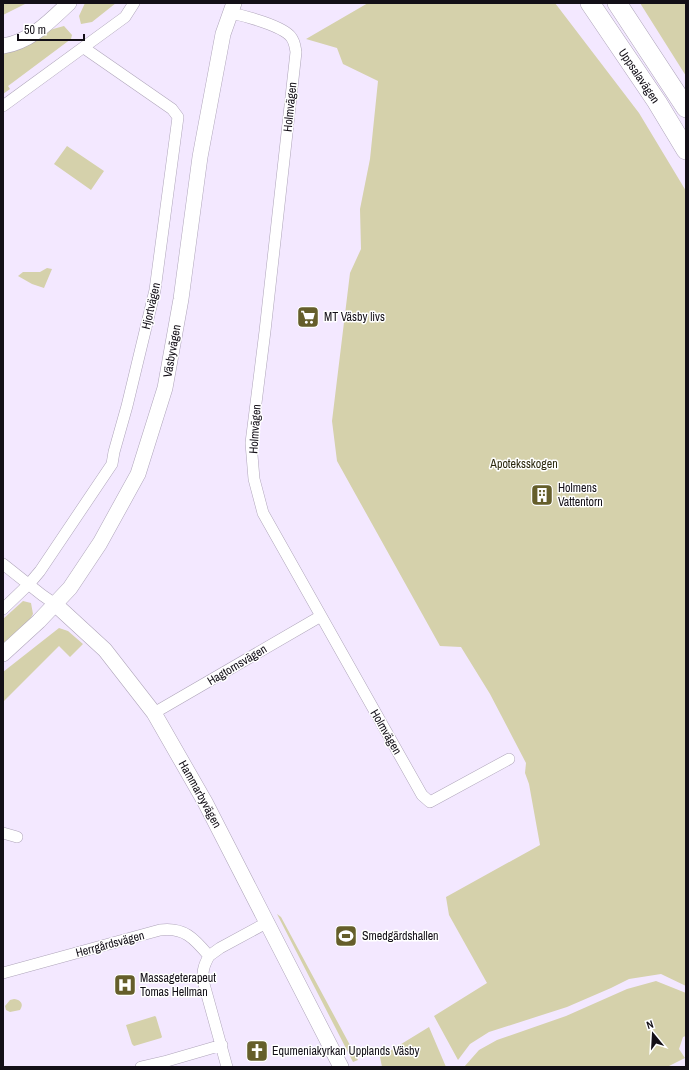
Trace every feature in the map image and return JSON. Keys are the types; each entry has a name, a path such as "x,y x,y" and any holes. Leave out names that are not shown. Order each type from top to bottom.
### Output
{"highway":[{"name":"Uppsalavägen","path":"590,3 657,102 686,150"},
{"name":"Uppsalavägen","path":"617,3 686,108"}],"street":[{"path":"3,46 13,44 43,28 69,3"},
{"path":"3,106 125,17 134,3"},
{"name":"Väsbyvägen","path":"3,654 70,588 100,543 138,474 165,388 181,299 200,157 223,34 232,8"},
{"name":"Holmvägen","path":"232,8 283,30 291,37 296,52 290,115 251,443 254,479 264,513 422,795 430,802 509,759"},
{"name":"Hjortvägen","path":"29,584 40,572 112,464 155,290 178,117 172,109 84,48"},
{"name":"Hammarbyvägen","path":"3,564 55,604 105,650 154,714 205,802 268,922 341,1067"},
{"path":"3,609 29,584"},
{"name":"Hagtornsvägen","path":"154,714 321,616"},
{"path":"3,833 17,837"},
{"path":"227,1067 204,984 202,974 204,966 209,956 220,948 268,922"},
{"name":"Herrgårdsvägen","path":"3,973 168,929 185,933 197,941 209,956"},
{"path":"141,1067 222,1045"}],"green space":[{"path":"3,3 27,3 3,15"},
{"path":"85,3 116,3 92,22 81,24 79,16"},
{"name":"Apoteksskogen","path":"368,3 555,3 639,113 686,191 686,986 661,974 629,979 567,1007 489,1032 470,1044 458,1060 434,1016 487,983 449,915 446,897 540,845 529,784 525,773 526,763 490,694 461,647 440,646 337,461 332,421 350,273 361,249 360,209 370,159 378,81 343,64 337,48 306,39"},
{"path":"640,3 686,3 686,76"},
{"path":"64,26 72,35 71,39 8,86 10,89 3,94 3,53 46,31"},
{"path":"67,146 104,171 91,190 54,164"},
{"path":"47,268 52,269 44,288 32,284 18,276 23,272 40,272"},
{"path":"23,601 31,603 33,614 29,621 3,644 3,619"},
{"path":"59,628 68,631 83,644 70,657 59,646 3,702 3,672"},
{"path":"277,914 281,917 358,1060 353,1062"},
{"path":"656,981 686,993 686,1036 683,1037 679,1049 685,1058 667,1067 464,1067 479,1050 497,1040 566,1016 627,989"},
{"path":"14,999 21,1003 22,1006 20,1010 10,1012 6,1010 5,1006 10,1000"},
{"path":"155,1016 162,1037 134,1046 126,1025"},
{"path":"429,1027 446,1067 382,1067 380,1057"}],"place":[{"name":"MT Väsby livs","path":"308,317"},
{"name":"Holmens Vattentorn","path":"542,495"},
{"name":"Smedgärdshallen","path":"346,936"},
{"name":"Massageterapeut Tomas Hellman","path":"125,985"},
{"name":"Equmeniakyrkan Upplands Väsby","path":"257,1051"}]}
